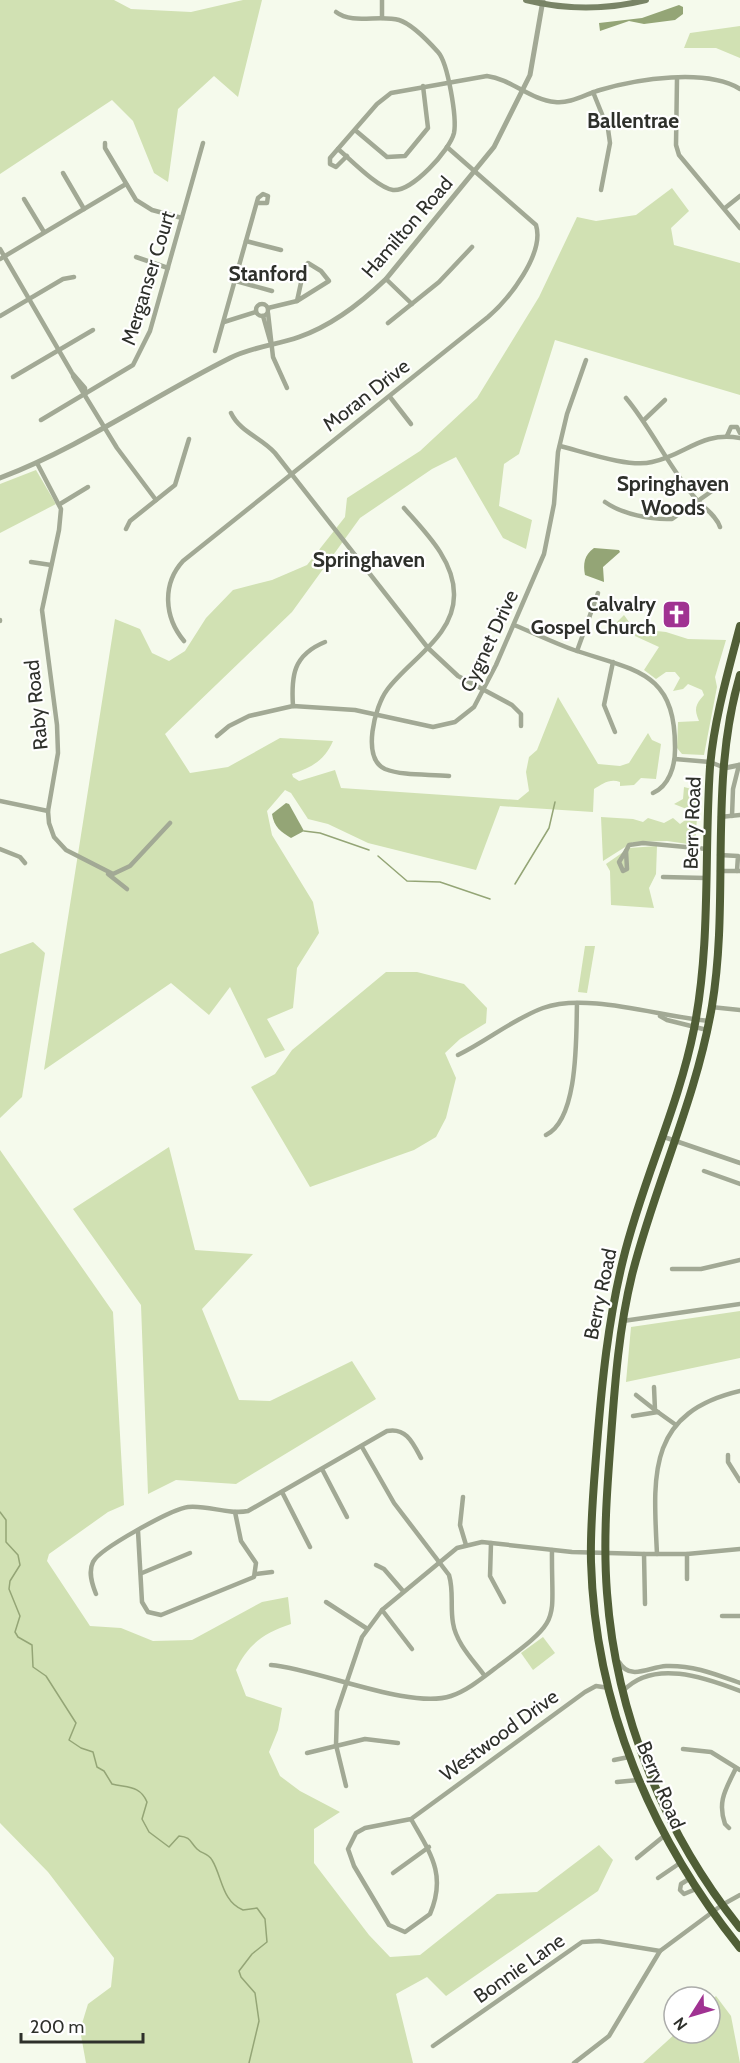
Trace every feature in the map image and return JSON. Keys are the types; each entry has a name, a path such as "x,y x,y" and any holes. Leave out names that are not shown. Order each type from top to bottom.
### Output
{"highway":[{"name":"Berry Road","path":"740,627 724,688 711,762 706,849 706,937 695,1024 683,1075 624,1256 607,1334 596,1458 591,1552 597,1630 609,1688 629,1757 664,1836 689,1879 740,1948"},
{"name":"Berry Road","path":"740,675 733,707 720,817 719,944 711,1007 693,1090 643,1236 623,1321 614,1391 605,1553 607,1600 615,1656 633,1728 659,1797 692,1860 740,1928"}],"main road":[{"path":"526,0 601,8 646,0"}],"street":[{"path":"382,0 382,18"},
{"name":"Hamilton Road","path":"0,478 37,463 233,356 297,337 321,327 361,300 386,279 505,131 534,59 542,2"},
{"path":"336,12 349,18 382,18 403,22 438,52 445,66 455,129 447,147 414,184 399,189 380,184 338,149"},
{"path":"347,156 336,167 331,166 329,160 388,95 400,90 423,86 490,77 554,102 564,102 638,80 677,79 728,82 740,89"},
{"path":"677,79 676,145 679,154 740,228"},
{"path":"355,130 387,157 405,156 428,128 423,86"},
{"path":"593,92 608,129 610,143 601,190"},
{"path":"105,143 105,148 126,184 144,207 182,218"},
{"name":"Merganser Court","path":"41,420 126,371 140,356 168,268 203,143"},
{"path":"447,147 475,171"},
{"name":"Moran Drive","path":"183,641 173,624 168,607 171,582 187,557 390,397 500,306 522,277 532,255 537,235 536,225 475,171"},
{"path":"63,173 84,209"},
{"path":"2,257 126,184"},
{"path":"725,208 740,196"},
{"path":"24,199 44,232"},
{"path":"215,351 257,203"},
{"path":"246,241 280,250"},
{"path":"388,322 446,276 472,247"},
{"path":"0,249 2,257 59,349 79,390 85,395 104,427 156,500"},
{"path":"136,257 168,268"},
{"path":"224,322 256,312 266,312 297,301 329,281 310,263 304,269 297,301"},
{"path":"0,316 63,279 74,277"},
{"path":"386,279 412,304"},
{"path":"236,281 272,291"},
{"path":"256,312 261,303 266,312 275,364 287,388"},
{"path":"13,377 93,330"},
{"name":"Cygnet Drive","path":"217,736 229,726 249,716 293,706 336,708 378,714 424,727 441,726 466,715 474,707 514,625 544,554 554,504 560,446 567,414 586,360"},
{"path":"390,397 411,424"},
{"path":"626,398 644,420 697,501 714,517 720,527"},
{"path":"644,420 665,400"},
{"path":"231,413 240,427 266,444 428,648 458,676 517,709 522,718 521,726"},
{"path":"560,446 640,464 669,458 697,442 740,436 736,428 731,428 727,436"},
{"path":"126,529 130,521 171,489 179,478 189,440"},
{"path":"37,463 60,504 88,487"},
{"path":"606,501 613,507 660,520 672,519 722,484"},
{"name":"Raby Road","path":"60,504 59,530 43,596 42,622 55,699 58,746 48,811 51,830 58,843 77,857 106,872 127,889"},
{"path":"404,508 446,563 452,578 454,593 452,609 442,631 388,689 378,714 370,748 382,767 449,776"},
{"path":"31,562 51,565"},
{"path":"577,651 598,593"},
{"path":"514,625 577,651 640,673 663,694 674,720 675,759 663,786 653,793"},
{"path":"293,706 292,677 296,667 312,649 325,642"},
{"path":"613,662 604,705 615,732"},
{"path":"675,759 711,762 725,768 740,765 733,789 732,816"},
{"path":"0,801 48,811"},
{"path":"720,817 740,815"},
{"path":"106,872 118,874 130,866 170,823"},
{"path":"626,851 629,845 643,843 706,849"},
{"path":"0,849 20,857 25,862"},
{"path":"719,855 738,856 739,871 719,871"},
{"path":"663,877 706,878"},
{"path":"546,1135 553,1131 560,1122 574,1082 577,1003"},
{"path":"458,1055 531,1012 557,1004 577,1003 658,1014 708,1026"},
{"path":"711,1007 740,1010"},
{"path":"695,1024 708,1026"},
{"path":"664,1137 740,1163"},
{"path":"704,1171 740,1184"},
{"path":"672,1269 701,1269 740,1260"},
{"path":"623,1321 740,1304"},
{"path":"654,1387 656,1411"},
{"path":"657,1554 657,1467 664,1443 676,1425 705,1402 740,1391"},
{"path":"636,1395 676,1425"},
{"path":"633,1416 656,1411"},
{"path":"96,1594 91,1580 93,1562 166,1514 187,1508 248,1511 362,1447 382,1433 395,1429 406,1434 421,1458"},
{"path":"362,1447 394,1503 440,1560 449,1575 453,1589 453,1622 457,1635 484,1675"},
{"path":"728,1455 728,1462 740,1480"},
{"path":"322,1469 347,1517"},
{"path":"282,1492 310,1547"},
{"path":"462,1497 460,1526 466,1545"},
{"path":"235,1512 239,1533 254,1559 256,1574"},
{"path":"138,1531 142,1573 140,1591 144,1607 150,1613 161,1615 248,1581 256,1574 272,1572"},
{"path":"491,1543 490,1576 504,1602"},
{"path":"346,1786 336,1745 338,1711 366,1628 382,1610 440,1560 466,1545 491,1543 552,1550 644,1554 687,1554 740,1549"},
{"path":"272,1665 415,1698 437,1699 456,1694 534,1640 550,1622 554,1606 552,1550"},
{"path":"142,1573 190,1553"},
{"path":"644,1554 645,1604"},
{"path":"687,1554 687,1579"},
{"path":"376,1565 384,1569 404,1591"},
{"path":"326,1602 366,1628"},
{"path":"382,1610 412,1649"},
{"path":"722,1616 740,1616"},
{"path":"615,1656 627,1672 661,1666 689,1666 740,1683"},
{"path":"623,1691 632,1681 667,1673 703,1677 740,1691"},
{"name":"Westwood Drive","path":"411,1819 429,1847 437,1867 434,1906 430,1914 413,1929 405,1932 388,1925 354,1866 348,1849 356,1833 365,1828 411,1819 579,1696 596,1686 609,1688"},
{"path":"307,1753 370,1738 398,1743"},
{"path":"683,1749 711,1752 738,1769 725,1788 721,1804 722,1817 729,1828"},
{"path":"614,1760 629,1757"},
{"path":"617,1782 638,1780"},
{"path":"637,1858 664,1836"},
{"path":"393,1873 429,1847"},
{"path":"658,1878 680,1863"},
{"path":"689,1879 681,1884 680,1890 684,1894 696,1889"},
{"path":"574,2063 613,2032 660,1951 722,1905 740,1895"},
{"name":"Bonnie Lane","path":"433,2046 582,1942 599,1941 660,1951"}],"shaded area":[{"path":"0,0 114,0 131,9 191,12 243,0 262,0 238,97 214,76 178,109 168,182 154,173 133,121 112,100 0,174"},
{"path":"679,5 683,7 683,14 675,20 644,24 629,21 600,31 599,23 642,18"},
{"path":"740,26 740,58 716,48 684,48 690,33"},
{"path":"672,188 689,211 671,228 674,245 740,263 740,395 555,340 519,454 504,464 499,506 532,520 526,549 503,538 456,457 432,469 360,518 292,612 165,734 190,773 228,767 280,738 333,741 322,758 311,766 292,774 293,777 299,781 335,770 341,788 518,800 529,791 526,772 529,757 537,750 558,697 598,764 620,766 629,763 648,733 652,740 661,744 656,779 641,778 634,785 620,786 620,782 613,781 603,784 594,789 593,812 500,806 476,870 368,843 328,824 308,819 291,793 285,790 267,811 272,835 313,902 319,933 297,968 293,1008 267,1019 285,1050 265,1058 230,987 209,1015 171,983 44,1070 115,619 140,629 152,653 169,661 185,651 206,618 233,590 272,580 307,565 345,517 347,498 420,451 477,398 539,297 577,217 596,221 636,215"},
{"path":"36,470 56,504 0,533 0,484"},
{"path":"594,548 619,550 620,552 603,567 604,582 585,575 585,560"},
{"path":"624,615 632,626 638,629 666,632 688,639 726,640 715,677 717,687 704,755 682,754 677,748 678,722 699,721 696,707 704,695 702,690 688,684 683,689 673,691 680,678 675,672 666,672 656,679 644,670 659,647 613,626"},
{"path":"684,787 699,791 695,845 667,841 633,842 603,861 601,817 643,822 648,818 664,823 673,818 680,824 688,818 689,810 674,804 683,799"},
{"path":"286,803 289,804 304,831 291,838 278,829 272,814"},
{"path":"657,846 656,874 649,888 654,908 611,905 610,871 606,864 629,848"},
{"path":"33,942 45,953 22,1097 0,1118 0,954"},
{"path":"585,946 595,946 587,993 578,992"},
{"path":"386,972 417,972 464,984 487,1008 486,1023 460,1039 445,1053 456,1078 446,1118 436,1137 414,1150 310,1187 251,1087 275,1074 292,1050"},
{"path":"169,1147 195,1250 253,1254 202,1309 239,1400 270,1401 352,1361 376,1399 236,1484 176,1480 148,1494 141,1305 73,1209"},
{"path":"0,1150 113,1312 124,1505 108,1512 49,1554 47,1561 90,1626 121,1628 153,1641 192,1640 262,1602 288,1597 291,1624 273,1631 252,1646 236,1670 246,1696 282,1708 278,1730 269,1752 280,1776 300,1791 340,1812 314,1829 314,1863 369,1935 390,1957 420,1955 497,1894 537,1892 599,1845 613,1860 598,1891 446,1996 427,1977 396,1994 413,2063 86,2063 80,2030 88,2004 111,1987 114,1958 48,1872 0,1823"},
{"path":"740,1311 740,1358 626,1382 631,1327"},
{"path":"543,1637 555,1653 533,1670 521,1653"},
{"path":"722,2004 731,2016 740,2063 643,2063 663,2045 722,2045"}],"waterway":[{"path":"515,884 549,828 555,802"},
{"path":"304,831 320,833 369,850"},
{"path":"378,856 407,881 440,882 490,899"},
{"path":"0,1512 6,1520 6,1542 18,1555 20,1565 10,1581 9,1589 20,1616 15,1632 18,1637 32,1645 33,1667 46,1676 76,1723 69,1740 93,1752 97,1767 104,1771 112,1784 132,1788 141,1793 147,1802 142,1819 149,1832 169,1847 179,1836 188,1839 212,1860 231,1901 243,1910 257,1908 265,1919 267,1942 252,1954 239,1971 241,1977 255,1993 259,2021 249,2063"}],"place":[{"name":"Calvalry Gospel Church","path":"677,615"}],"district":[{"name":"Ballentrae","path":"633,121"},
{"name":"Stanford","path":"268,274"},
{"name":"Springhaven Woods","path":"673,496"},
{"name":"Springhaven","path":"369,560"}]}
